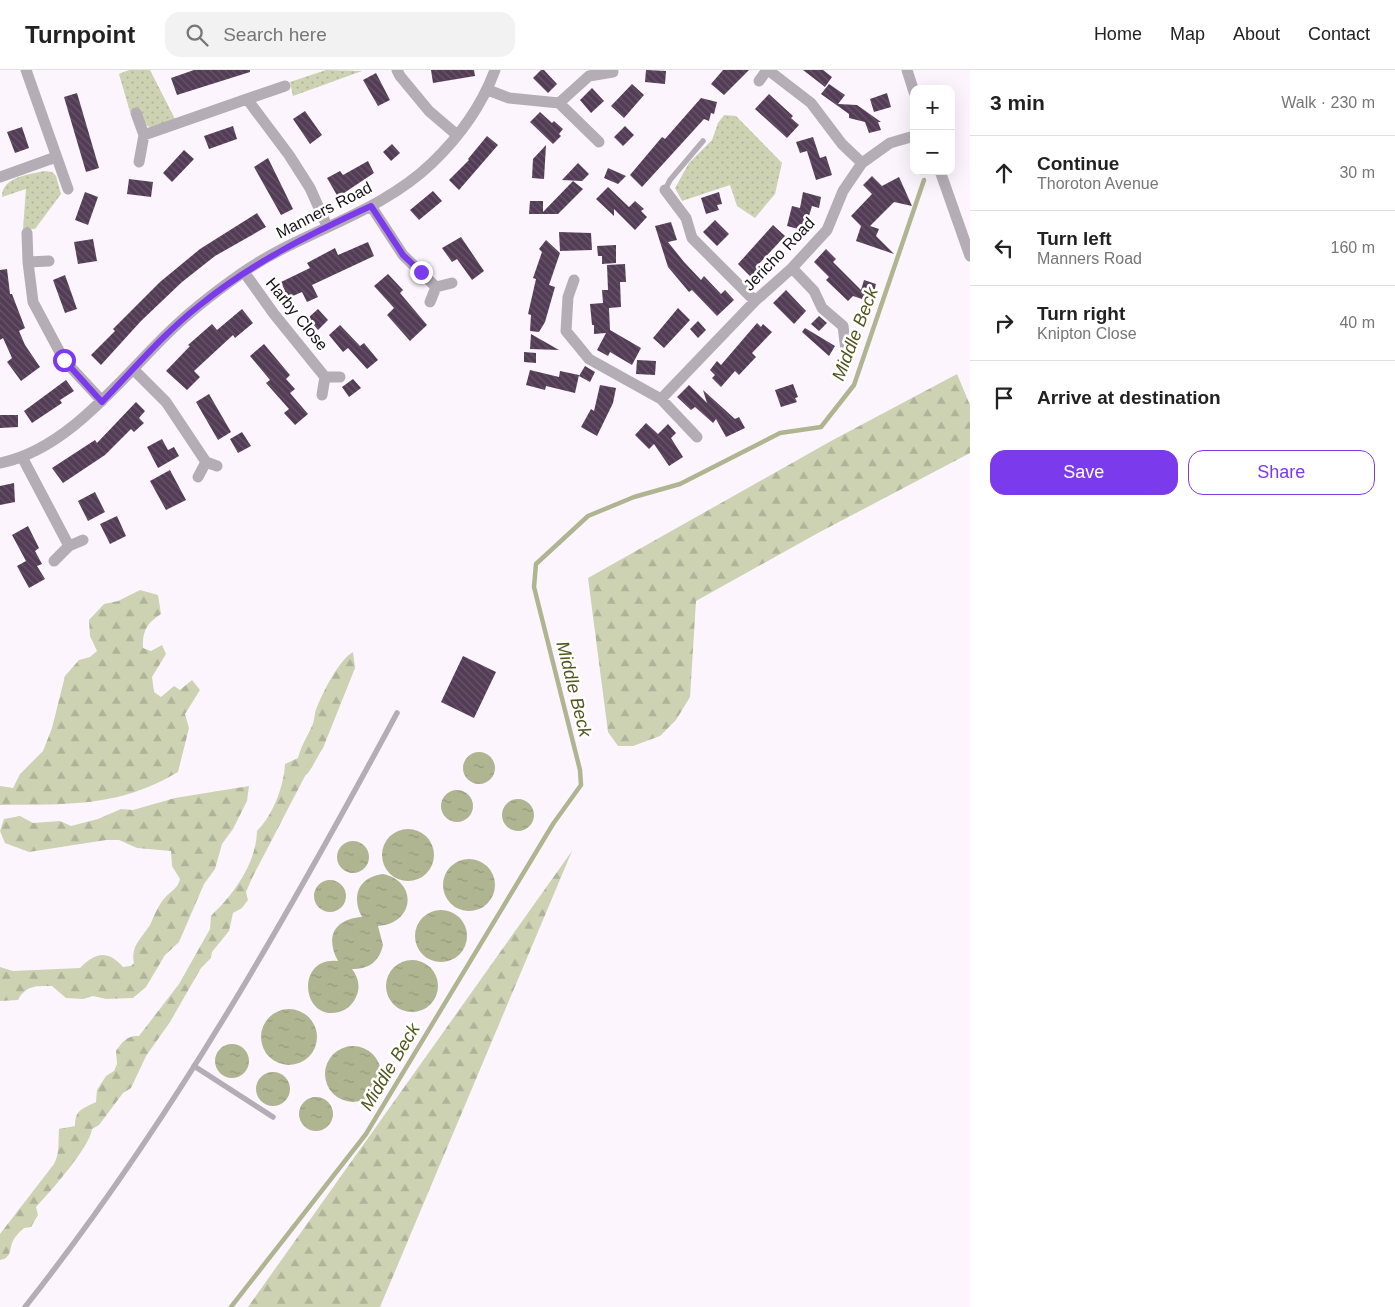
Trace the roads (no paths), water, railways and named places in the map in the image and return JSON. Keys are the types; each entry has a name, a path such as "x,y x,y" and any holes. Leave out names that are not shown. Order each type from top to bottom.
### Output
{"street":[{"path":"26,70 68,189"},
{"path":"397,70 429,111 457,135"},
{"name":"Manners Road","path":"0,463 22,457 56,437 102,402 198,306 244,272 272,254 371,206 402,188 432,163 457,135 488,90 495,70"},
{"path":"759,81 768,70 811,103 842,144 862,163"},
{"path":"907,70 912,85"},
{"path":"559,103 589,76 613,72"},
{"path":"144,135 285,86"},
{"path":"488,90 509,98 559,103 598,142"},
{"path":"247,99 305,180 327,226"},
{"path":"136,113 144,135 139,162"},
{"name":"Jericho Road","path":"662,399 756,302 792,268 827,230 843,191 862,163 890,143 910,137"},
{"path":"0,177 56,157"},
{"path":"941,175 970,256"},
{"path":"665,190 686,218 692,238 756,302"},
{"path":"371,206 403,255 436,287"},
{"path":"28,233 28,262 33,302 64,360 102,402"},
{"path":"28,262 49,261"},
{"path":"792,268 814,292 822,308 843,326 846,350"},
{"name":"Harby Close","path":"244,272 274,314 325,377 322,395"},
{"path":"574,280 568,297 566,331 589,358 662,399 697,437"},
{"path":"436,287 452,283"},
{"path":"430,302 436,287"},
{"path":"133,369 166,402 212,464 198,477"},
{"name":"Harby Close","path":"325,377 340,376"},
{"path":"22,457 69,546"},
{"path":"54,561 69,546 83,540"}],"lane":[{"path":"665,190 670,180 703,141"},
{"path":"25,1307 62,1260 194,1066 285,916 397,713"},
{"path":"194,1066 273,1116"}],"water":[{"path":"479,752 485,753 490,757 494,762 494,774 490,779 485,783 479,784 473,783 468,779 464,774 463,768 464,762 468,757 473,753"},
{"path":"457,790 463,791 468,795 472,800 472,812 468,817 463,821 457,822 451,821 446,817 442,812 441,806 442,800 446,795 451,791"},
{"path":"518,799 524,800 529,804 533,809 533,821 529,826 524,830 518,831 512,830 507,826 503,821 502,815 503,809 507,804 512,800"},
{"path":"408,829 418,831 426,837 432,845 434,855 432,865 426,873 418,879 408,881 398,879 390,873 384,865 382,855 384,845 390,837 398,831"},
{"path":"353,841 359,842 364,846 368,851 368,863 364,868 359,872 353,873 347,872 342,868 338,863 337,857 338,851 342,846 347,842"},
{"path":"469,859 479,861 487,867 493,875 495,885 493,895 487,903 479,909 469,911 459,909 451,903 445,895 443,885 445,875 451,867 459,861"},
{"path":"383,874 395,878 407,893 408,902 405,911 390,924 378,926 383,945 376,960 363,968 352,969 359,986 358,993 353,1002 339,1012 326,1012 317,1008 311,999 308,988 309,978 315,968 324,962 338,961 332,944 332,937 335,931 345,921 362,917 357,902 359,889 368,879"},
{"path":"330,880 336,881 341,885 345,890 345,902 341,907 336,911 330,912 324,911 319,907 315,902 314,896 315,890 319,885 324,881"},
{"path":"441,910 451,912 459,918 465,926 467,936 465,946 459,954 451,960 441,962 431,960 423,954 417,946 415,936 417,926 423,918 431,912"},
{"path":"412,960 422,962 430,968 436,976 438,986 436,996 430,1004 422,1010 412,1012 402,1010 394,1004 388,996 386,986 388,976 394,968 402,962"},
{"path":"283,1009 295,1009 309,1017 317,1031 315,1048 309,1057 295,1065 283,1065 273,1060 266,1053 261,1043 261,1031 266,1021 273,1014"},
{"path":"232,1044 239,1045 244,1049 248,1054 248,1068 244,1073 239,1077 232,1078 225,1077 220,1073 216,1068 215,1061 216,1054 220,1049 225,1045"},
{"path":"347,1046 359,1046 373,1054 381,1068 379,1085 373,1094 359,1102 347,1102 337,1097 330,1090 325,1080 325,1068 330,1058 337,1051"},
{"path":"273,1072 280,1073 285,1077 289,1082 289,1096 285,1101 280,1105 273,1106 266,1105 261,1101 257,1096 256,1089 257,1082 261,1077 266,1073"},
{"path":"316,1097 323,1098 328,1102 332,1107 332,1121 328,1126 323,1130 316,1131 309,1130 304,1126 300,1121 299,1114 300,1107 304,1102 309,1098"}],"waterway":[{"name":"Middle Beck","path":"231,1307 366,1134 553,824 581,785 580,770 534,587 536,564 588,516 634,497 680,484 780,433 821,427 854,385 924,180"}]}
